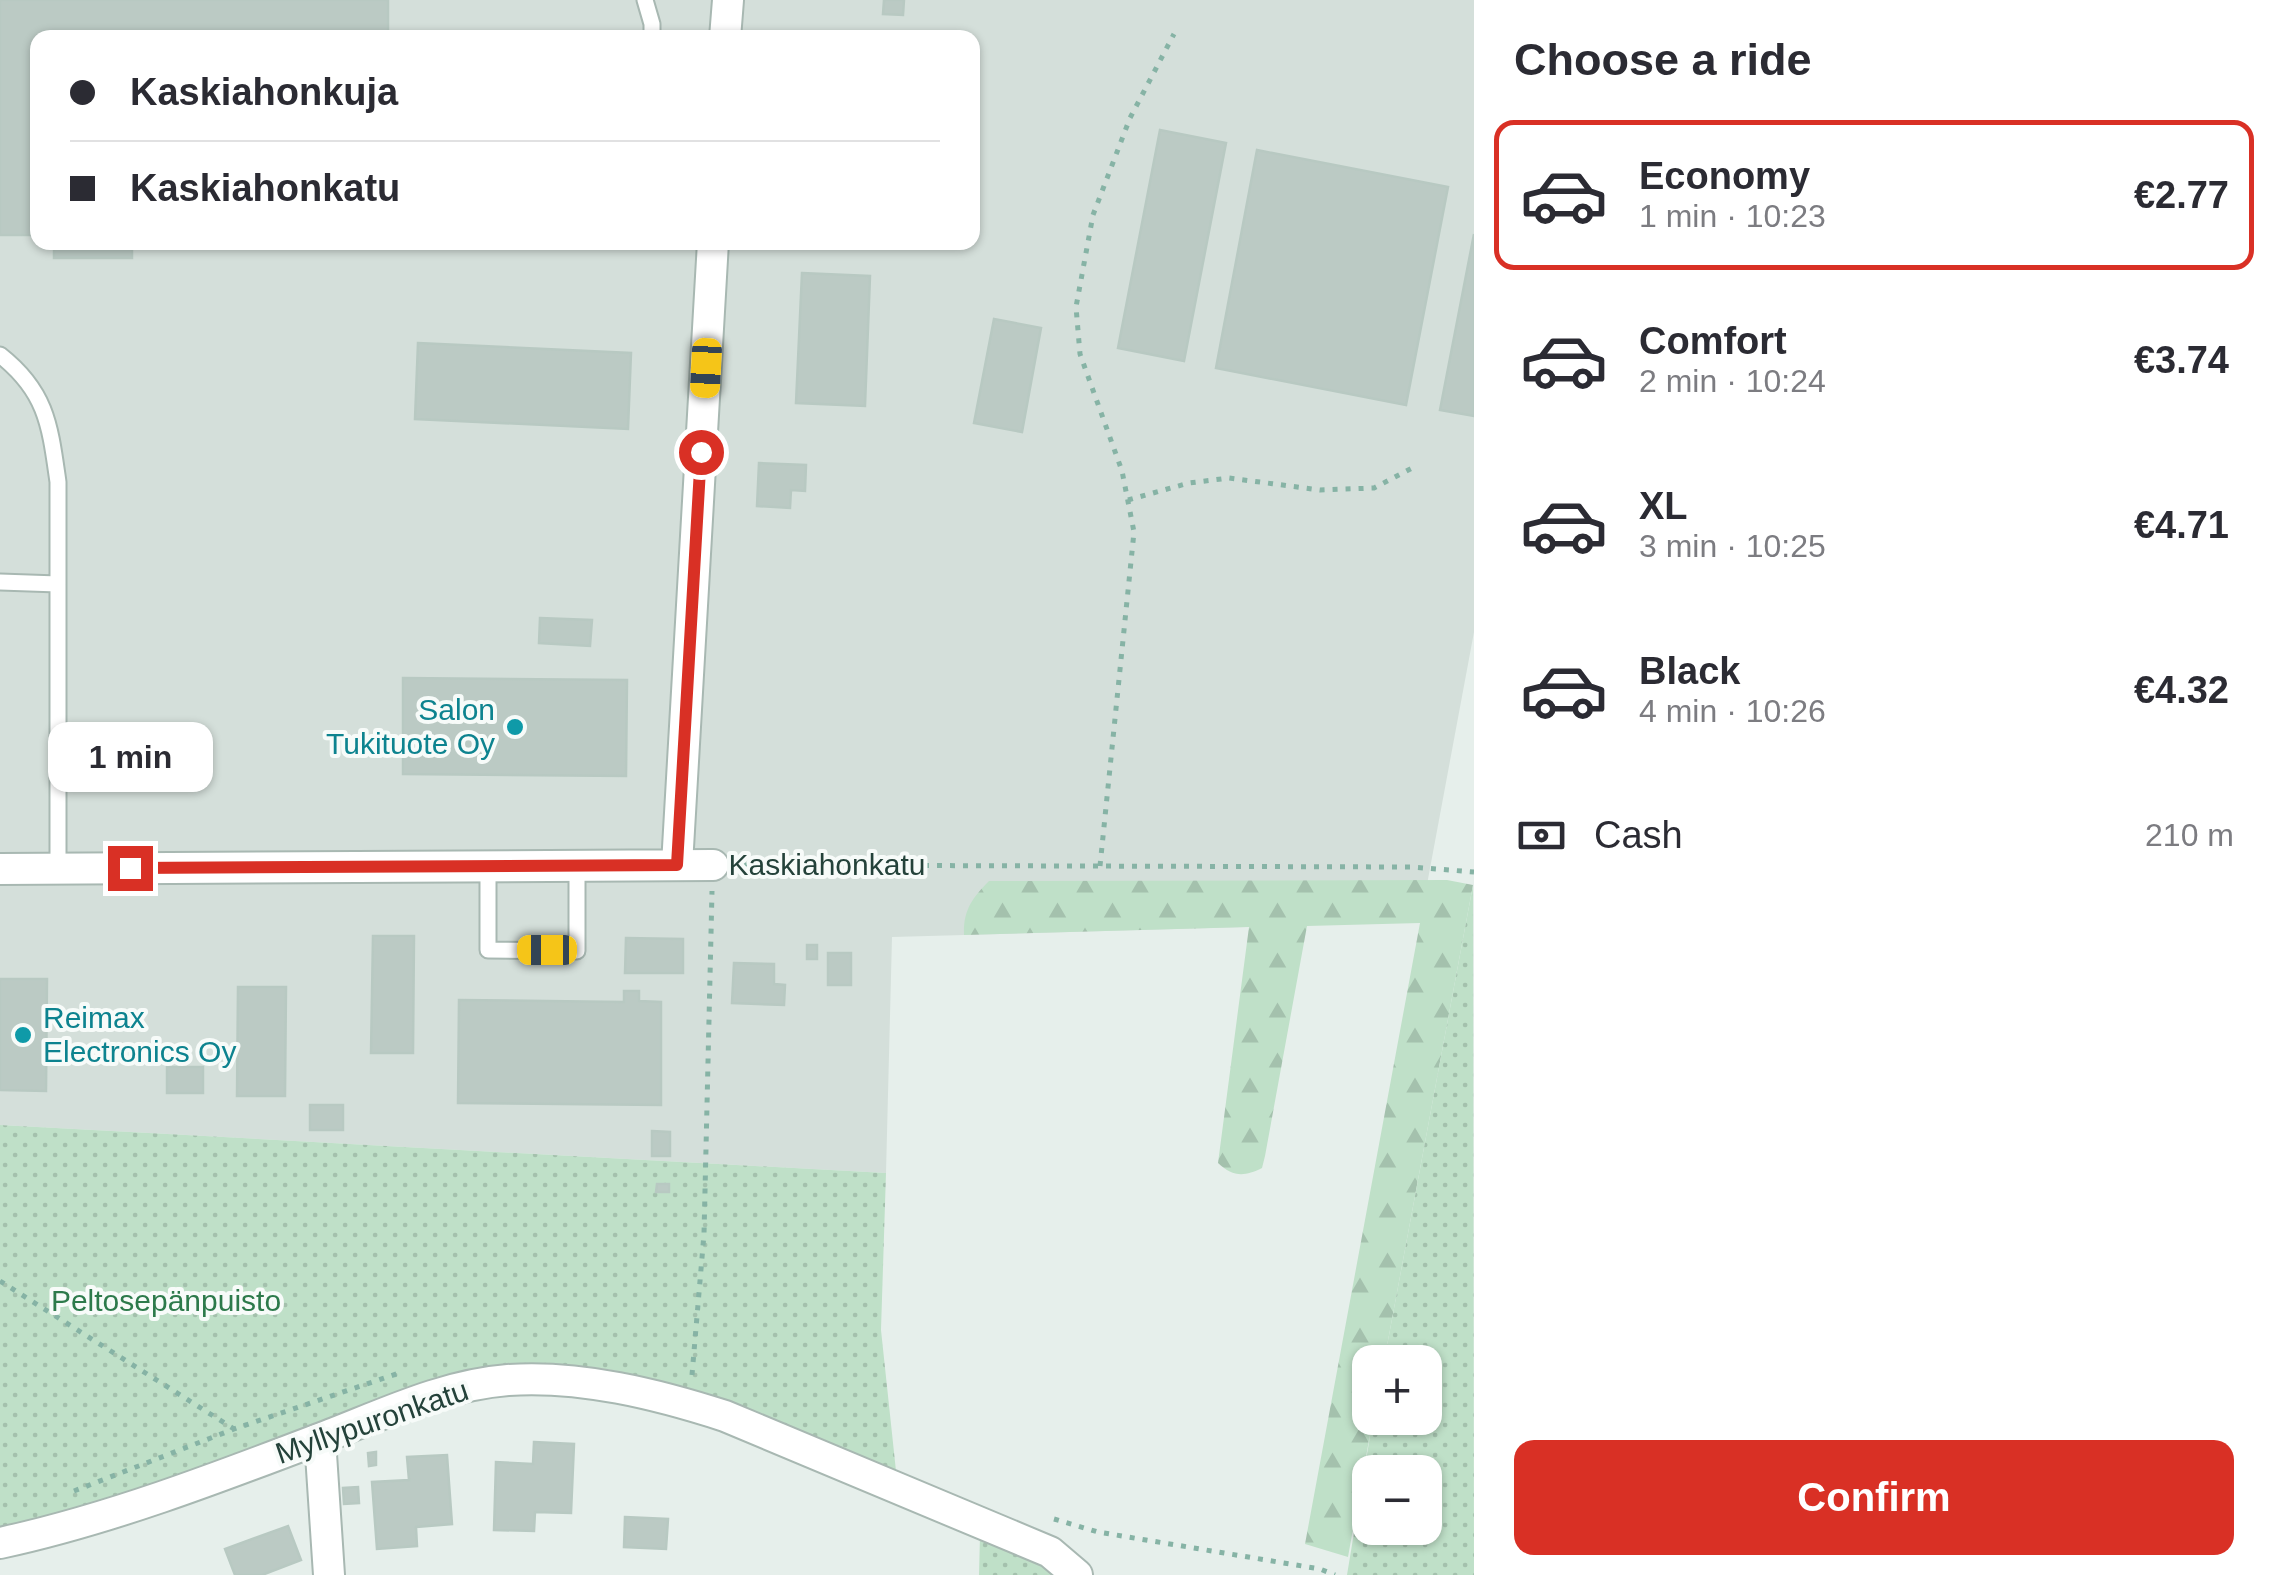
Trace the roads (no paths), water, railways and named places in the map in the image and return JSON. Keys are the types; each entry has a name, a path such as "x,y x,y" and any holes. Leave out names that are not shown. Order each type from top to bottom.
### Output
{"street":[{"path":"726,30 728,0"},
{"path":"677,865 713,250"},
{"name":"Kaskiahonkatu","path":"0,868 713,865"},
{"name":"Myllypuronkatu","path":"0,1543 72,1524 320,1439 407,1404 493,1382 549,1380 670,1398 725,1416 1050,1552 1077,1575"},
{"path":"320,1439 330,1575"}],"lane":[{"path":"645,0 652,30"},
{"path":"0,354 22,372 42,400 58,482 58,868"},
{"path":"0,582 58,584"},
{"path":"488,866 488,950 577,950 577,866"}],"place":[{"name":"Salon Tukituote Oy","path":"515,727"},
{"name":"Reimax Electronics Oy","path":"23,1035"}],"park label":[{"name":"Peltosepänpuisto","path":"166,1301"}]}
